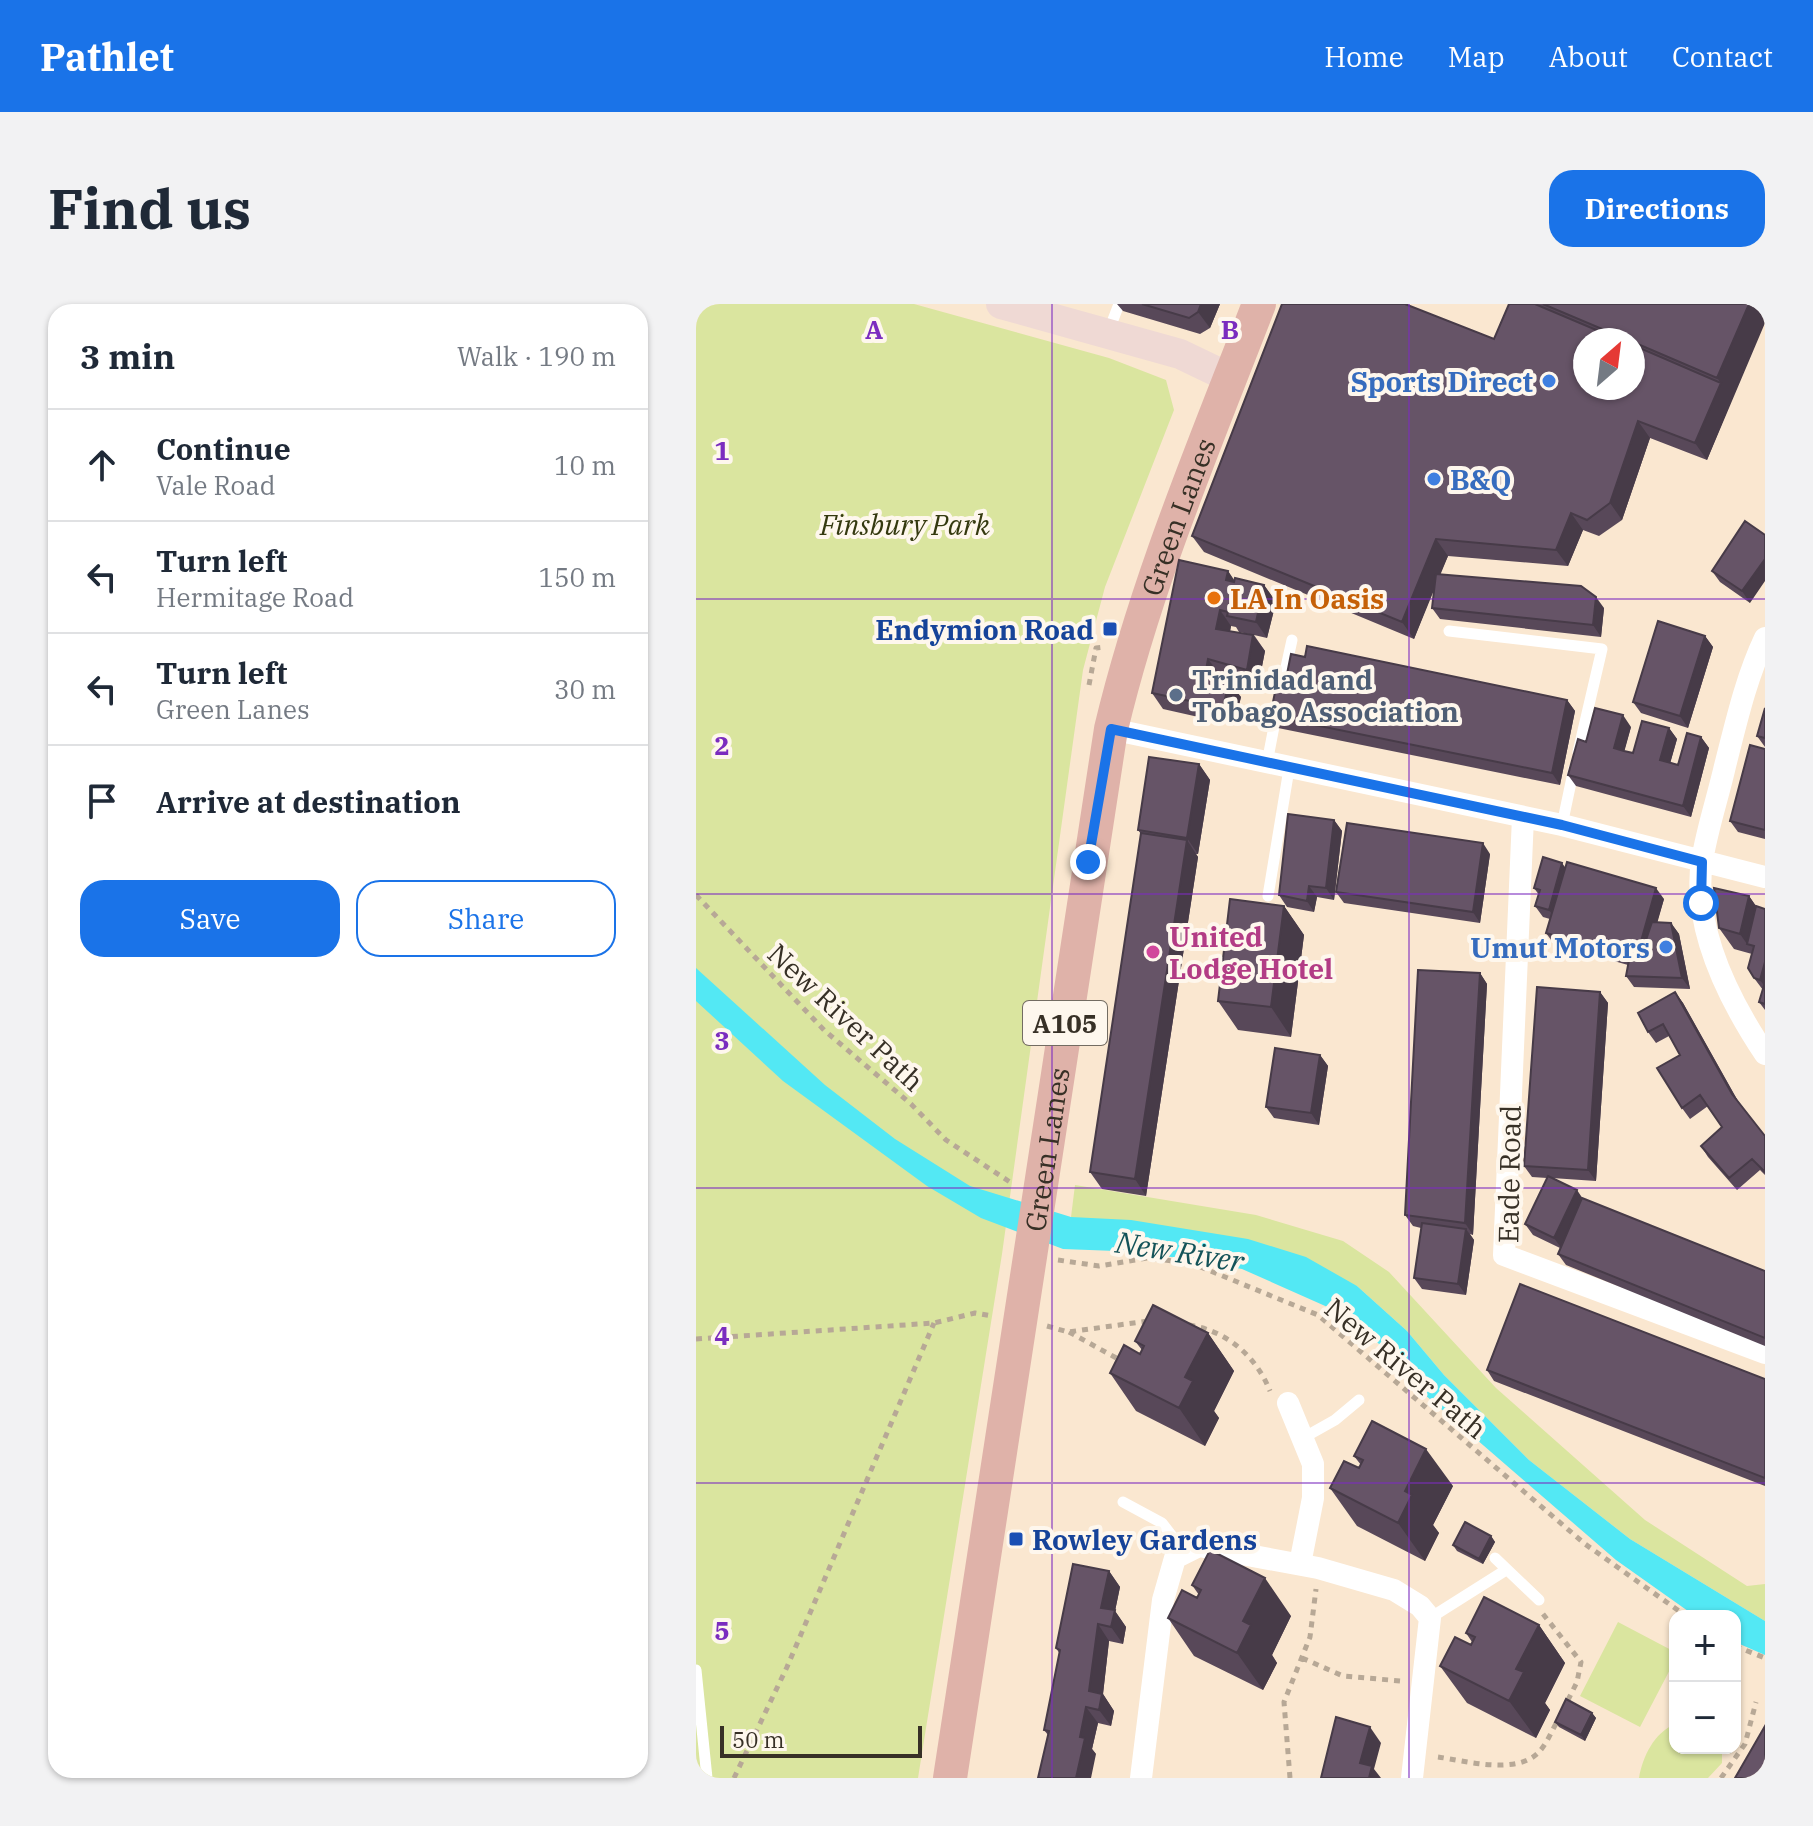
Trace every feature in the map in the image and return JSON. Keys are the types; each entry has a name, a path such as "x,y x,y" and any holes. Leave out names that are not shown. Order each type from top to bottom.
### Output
{"main road":[{"path":"1001,304 1180,354 1230,378"},
{"name":"Green Lanes","path":"950,1778 1044,1266 1029,1193 1111,729 1133,641 1196,461 1259,304"}],"street":[{"path":"1765,638 1756,657 1732,741 1702,862 1701,903 1707,935 1748,1028 1765,1054"},
{"path":"1111,729 1562,825 1765,877"},
{"name":"Eade Road","path":"1523,817 1504,1255 1765,1353"},
{"path":"1288,1403 1313,1464 1309,1566"},
{"path":"1141,1778 1163,1600 1175,1558 1199,1546 1309,1566 1394,1590 1420,1606 1430,1618 1412,1778"}],"lane":[{"path":"1108,334 1119,304"},
{"path":"1449,631 1602,649 1562,825"},
{"path":"1268,896 1292,640"},
{"path":"1303,1438 1335,1420 1359,1400"},
{"path":"1123,1502 1162,1523 1185,1553"},
{"path":"1495,1558 1539,1600"},
{"path":"1430,1618 1506,1570"},
{"path":"696,1670 707,1778"}],"path":[{"path":"1094,660 1096,648"},
{"name":"New River Path","path":"696,895 824,1030 911,1104 946,1140 978,1164 1029,1193"},
{"name":"New River Path","path":"1044,1266 1099,1266 1147,1258 1191,1263 1318,1315 1585,1544 1678,1610"},
{"path":"696,1339 934,1323 975,1313 997,1317"},
{"path":"1068,1332 1163,1320"},
{"path":"734,1778 793,1653 934,1323"},
{"path":"1185,1324 1226,1337 1249,1354 1265,1377 1277,1408 1288,1403"},
{"path":"1046,1326 1068,1332 1131,1366"},
{"path":"1290,1778 1284,1702 1310,1637 1309,1566"},
{"path":"1413,1753 1495,1764 1520,1762 1538,1753 1581,1671 1578,1655 1541,1612 1539,1600"},
{"path":"1741,1648 1765,1658"},
{"path":"1302,1658 1343,1676 1422,1682"},
{"path":"1721,1773 1745,1744 1756,1702"}],"green space":[{"name":"Finsbury Park","path":"696,304 914,304 1109,358 1166,380 1174,410 1105,587 1083,670 1002,1254 918,1778 696,1778"},
{"path":"1075,1185 1256,1215 1343,1241 1389,1272 1496,1388 1645,1520 1747,1586 1765,1584 1765,1621 1630,1539 1529,1460 1444,1375 1407,1331 1357,1286 1071,1217"},
{"path":"1618,1622 1669,1649 1669,1671 1640,1727 1580,1696"},
{"path":"1668,1728 1669,1754 1722,1754 1722,1763 1708,1778 1639,1778 1651,1746"}],"water":[{"name":"New River","path":"696,968 825,1085 895,1139 970,1186 1071,1217 1131,1220 1248,1239 1306,1257 1357,1286 1407,1331 1444,1375 1529,1460 1630,1539 1765,1621 1765,1655 1741,1645 1741,1610 1687,1610 1616,1560 1424,1394 1389,1352 1341,1313 1242,1269 1142,1252 1063,1249 981,1218 927,1186 783,1081 696,1001"}],"building":[{"path":"1142,304 1201,304 1198,312 1189,318"},
{"name":"B&Q","path":"1282,304 1405,304 1494,339 1509,304 1535,304 1592,328 1573,328 1573,400 1645,400 1645,350 1721,383 1695,443 1638,421 1610,503 1587,520 1571,513 1556,550 1436,539 1402,622 1192,536"},
{"path":"1543,304 1749,304 1717,378 1645,347 1645,328 1600,328"},
{"path":"1745,521 1765,535 1765,559 1742,591 1712,571"},
{"path":"1179,560 1228,571 1226,580 1234,582 1235,578 1264,585 1256,622 1227,616 1228,612 1220,610 1216,629 1253,635 1247,670 1208,659 1205,676 1229,681 1223,708 1152,693"},
{"path":"1436,574 1581,586 1596,597 1593,625 1432,608"},
{"path":"1658,621 1705,636 1680,716 1633,702"},
{"path":"1307,646 1567,700 1552,773 1270,716 1278,678 1286,679 1291,654 1305,657"},
{"path":"1595,708 1623,715 1614,748 1624,751 1633,753 1642,721 1669,728 1660,760 1678,765 1687,733 1701,737 1683,806 1568,775 1578,739 1586,742"},
{"path":"1765,708 1765,738 1757,736"},
{"path":"1750,745 1765,749 1765,830 1730,821"},
{"path":"1149,757 1199,764 1187,838 1138,830"},
{"path":"1288,814 1334,820 1326,888 1309,886 1307,901 1279,895"},
{"path":"1347,823 1483,843 1473,912 1336,892"},
{"path":"1141,833 1187,840 1135,1179 1090,1172"},
{"path":"1543,857 1562,863 1549,910 1535,906 1540,890 1534,888"},
{"path":"1567,862 1656,888 1636,959 1546,933"},
{"path":"1714,888 1749,896 1740,934 1719,928"},
{"path":"1230,899 1284,906 1271,1007 1218,1001"},
{"path":"1756,906 1765,909 1765,962 1760,980 1754,978 1748,968 1754,946 1747,944"},
{"path":"1652,922 1671,923 1682,978 1626,976 1629,960 1639,961"},
{"path":"1418,970 1480,973 1465,1223 1405,1215"},
{"path":"1765,982 1765,1004 1759,1002"},
{"path":"1537,987 1600,992 1588,1170 1524,1166"},
{"path":"1675,992 1732,1094 1765,1136 1765,1172 1752,1159 1729,1178 1701,1146 1722,1127 1700,1095 1682,1108 1657,1068 1680,1055 1663,1024 1648,1032 1638,1013"},
{"path":"1275,1048 1320,1055 1311,1113 1266,1107"},
{"path":"1548,1176 1577,1190 1554,1238 1525,1224"},
{"path":"1582,1198 1765,1271 1765,1338 1558,1254"},
{"path":"1422,1223 1466,1229 1458,1284 1414,1278"},
{"path":"1520,1284 1765,1379 1765,1478 1487,1370"},
{"path":"1153,1305 1208,1333 1185,1377 1193,1381 1179,1408 1110,1373 1124,1345 1140,1354 1144,1346 1135,1341"},
{"path":"1372,1421 1426,1449 1405,1491 1412,1495 1398,1523 1330,1488 1344,1461 1359,1468 1363,1460 1354,1456"},
{"path":"1465,1522 1491,1536 1479,1559 1453,1545"},
{"path":"1210,1550 1265,1578 1243,1621 1251,1625 1237,1653 1168,1618 1182,1590 1197,1598 1201,1590 1192,1585"},
{"path":"1073,1564 1109,1571 1101,1608 1115,1610 1111,1627 1098,1624 1089,1691 1102,1694 1099,1710 1086,1707 1080,1737 1085,1738 1076,1778 1038,1778 1049,1731 1044,1730"},
{"path":"1484,1597 1539,1625 1516,1669 1524,1672 1509,1701 1440,1666 1455,1637 1471,1645 1475,1637 1466,1633"},
{"path":"1566,1699 1592,1713 1581,1735 1555,1722"},
{"path":"1336,1717 1370,1727 1360,1763 1372,1766 1369,1778 1321,1778"},
{"path":"1765,1726 1765,1778 1735,1778"}],"place":[{"name":"Sports Direct","path":"1549,381"},
{"name":"B&Q","path":"1434,479"},
{"name":"LA In Oasis","path":"1214,598"},
{"name":"Endymion Road","path":"1110,629"},
{"name":"Trinidad and Tobago Association","path":"1176,695"},
{"name":"Umut Motors","path":"1666,947"},
{"name":"United Lodge Hotel","path":"1153,952"},
{"name":"Rowley Gardens","path":"1016,1539"}],"route":[{"path":"1088,862 1111,729 1562,825 1702,862 1701,903"}]}
